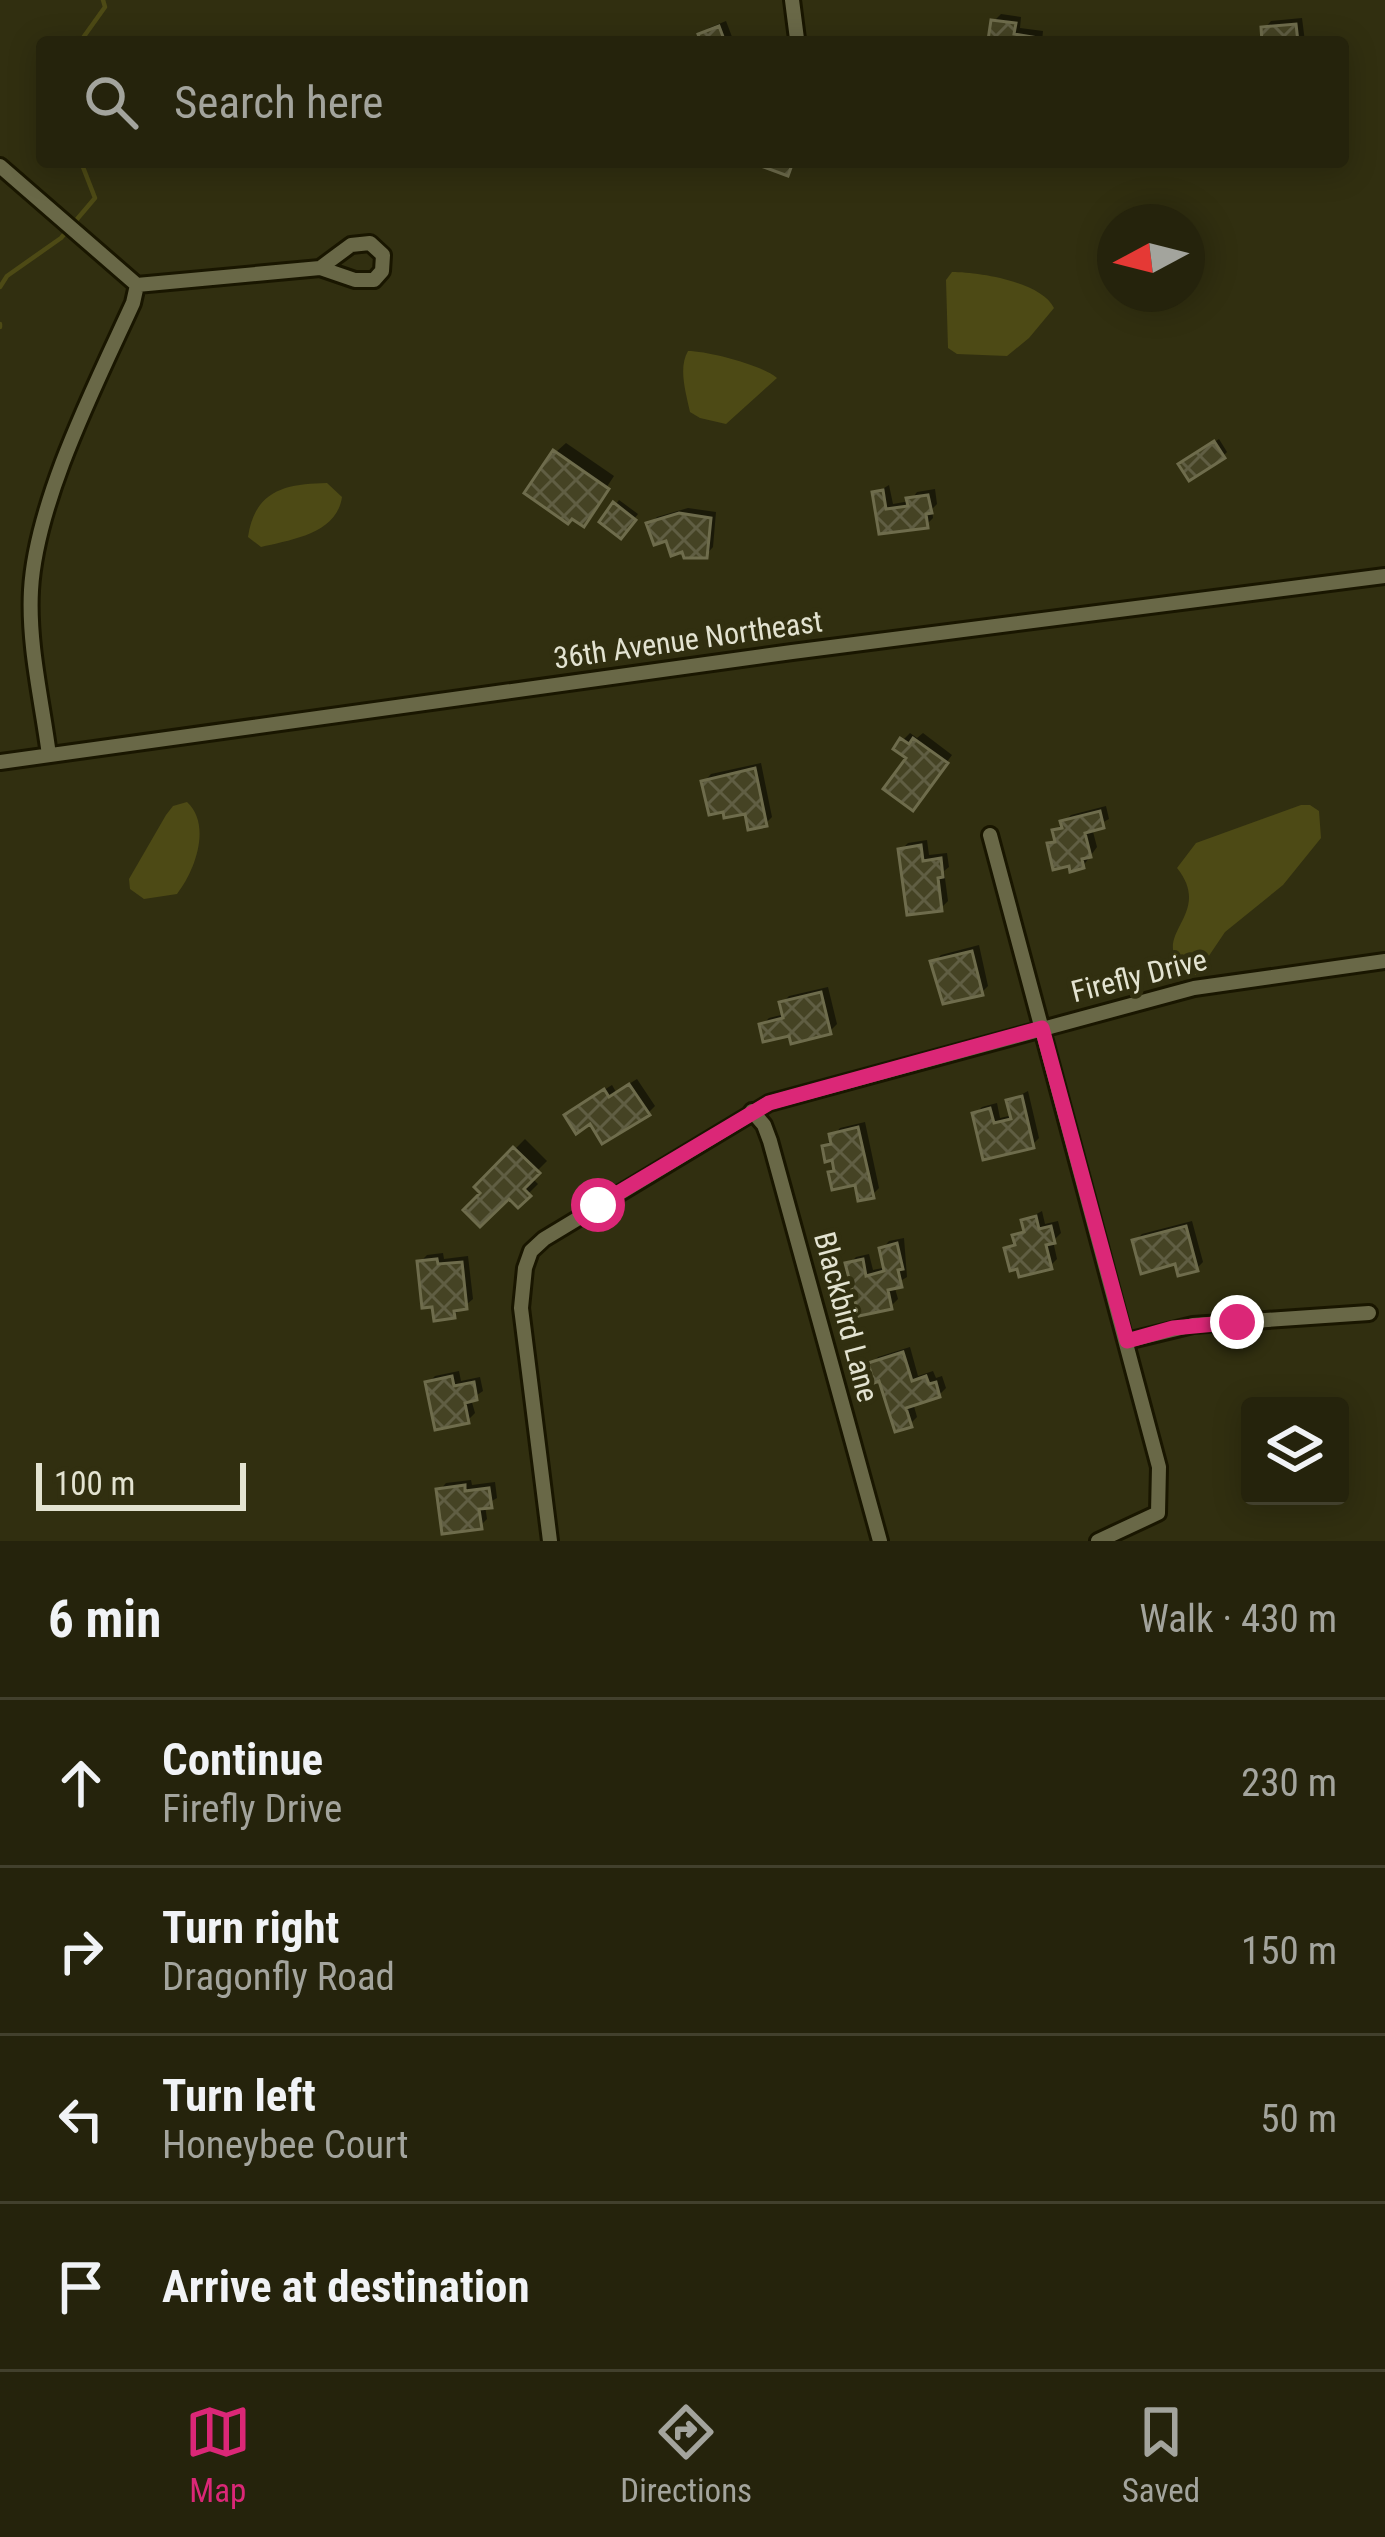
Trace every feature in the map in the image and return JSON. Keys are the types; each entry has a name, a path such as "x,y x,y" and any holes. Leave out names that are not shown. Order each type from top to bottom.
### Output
{"street":[{"path":"792,0 797,36"},
{"path":"0,166 137,285 320,268"},
{"path":"49,755 32,633 33,570 79,419 137,285"},
{"name":"36th Avenue Northeast","path":"0,762 1385,576"},
{"path":"990,836 1160,1467 1158,1513 1098,1541"},
{"name":"Firefly Drive","path":"550,1541 521,1287 531,1250 563,1226 752,1111 794,1096 1216,983 1385,961"},
{"name":"Blackbird Lane","path":"752,1111 770,1141 880,1541"},
{"path":"1127,1341 1192,1325 1369,1313"}],"shaded area":[{"path":"952,272 1024,285 1054,308 1007,356 957,354 948,348 946,280"},
{"path":"688,351 734,360 777,378 726,424 700,418 690,412 685,389"},
{"path":"327,483 342,497 322,527 261,547 248,537 258,508 275,492"},
{"path":"187,802 200,835 190,873 177,894 144,899 130,889 129,879 166,815 173,806"},
{"path":"1301,805 1319,811 1321,838 1283,885 1225,932 1196,975 1191,975 1173,949 1189,900 1177,868 1196,843"}],"building":[{"path":"991,20 1016,23 1014,34 1026,36 989,36"},
{"path":"1296,24 1297,36 1262,36 1261,27"},
{"path":"719,26 723,36 699,36"},
{"path":"766,168 791,168 788,176"},
{"path":"1214,441 1225,458 1189,481 1178,464"},
{"path":"553,450 609,489 584,527 572,519 568,524 524,493"},
{"path":"883,490 886,509 908,506 906,498 928,495 932,513 926,514 928,528 879,534 872,492"},
{"path":"613,502 636,520 621,539 599,522"},
{"path":"679,513 711,518 707,558 684,558 682,552 671,556 666,541 654,545 646,523"},
{"path":"900,738 909,744 913,738 948,763 913,811 883,789 906,758 893,749"},
{"path":"755,768 767,826 748,830 745,814 709,815 701,781"},
{"path":"1100,811 1104,828 1085,833 1091,857 1082,859 1084,868 1053,870 1047,843 1055,842 1052,830 1062,828 1060,821"},
{"path":"921,845 923,861 941,858 942,911 907,915 898,849"},
{"path":"972,951 983,995 943,1004 930,961"},
{"path":"821,992 831,1034 791,1044 789,1036 763,1042 759,1024 783,1018 779,1002"},
{"path":"629,1084 650,1115 602,1144 590,1124 576,1134 564,1115 604,1089 609,1097"},
{"path":"1022,1096 1034,1148 983,1160 972,1113 990,1108 994,1123 1011,1119 1006,1100"},
{"path":"858,1127 874,1198 858,1201 855,1185 832,1190 828,1172 834,1171 832,1160 825,1162 822,1146 831,1144 829,1134"},
{"path":"513,1147 540,1173 524,1189 531,1196 518,1208 509,1199 480,1227 463,1210 480,1193 474,1187"},
{"path":"1036,1216 1039,1229 1051,1226 1055,1243 1046,1245 1052,1269 1019,1277 1017,1269 1010,1271 1004,1248 1015,1245 1012,1235 1024,1232 1021,1220"},
{"path":"1186,1226 1198,1271 1178,1276 1175,1264 1141,1274 1132,1240"},
{"path":"897,1243 902,1287 888,1290 892,1309 859,1316 845,1263 863,1259 866,1276 884,1271 879,1248"},
{"path":"437,1259 438,1264 462,1262 467,1309 454,1311 455,1318 434,1321 432,1307 422,1308 417,1261"},
{"path":"903,1352 912,1381 926,1376 929,1384 936,1382 940,1397 906,1408 912,1427 895,1432 879,1381 874,1383 868,1363"},
{"path":"452,1376 454,1386 474,1382 477,1400 465,1403 469,1423 435,1430 425,1382"},
{"path":"465,1485 465,1491 489,1488 492,1508 479,1509 482,1529 442,1534 436,1489"}],"waterway":[{"path":"84,36 105,7 103,0"},
{"path":"0,287 7,276 61,238 95,198 83,168"}],"route":[{"path":"598,1205 769,1103 1042,1028 1127,1341 1173,1328 1237,1322"}]}
